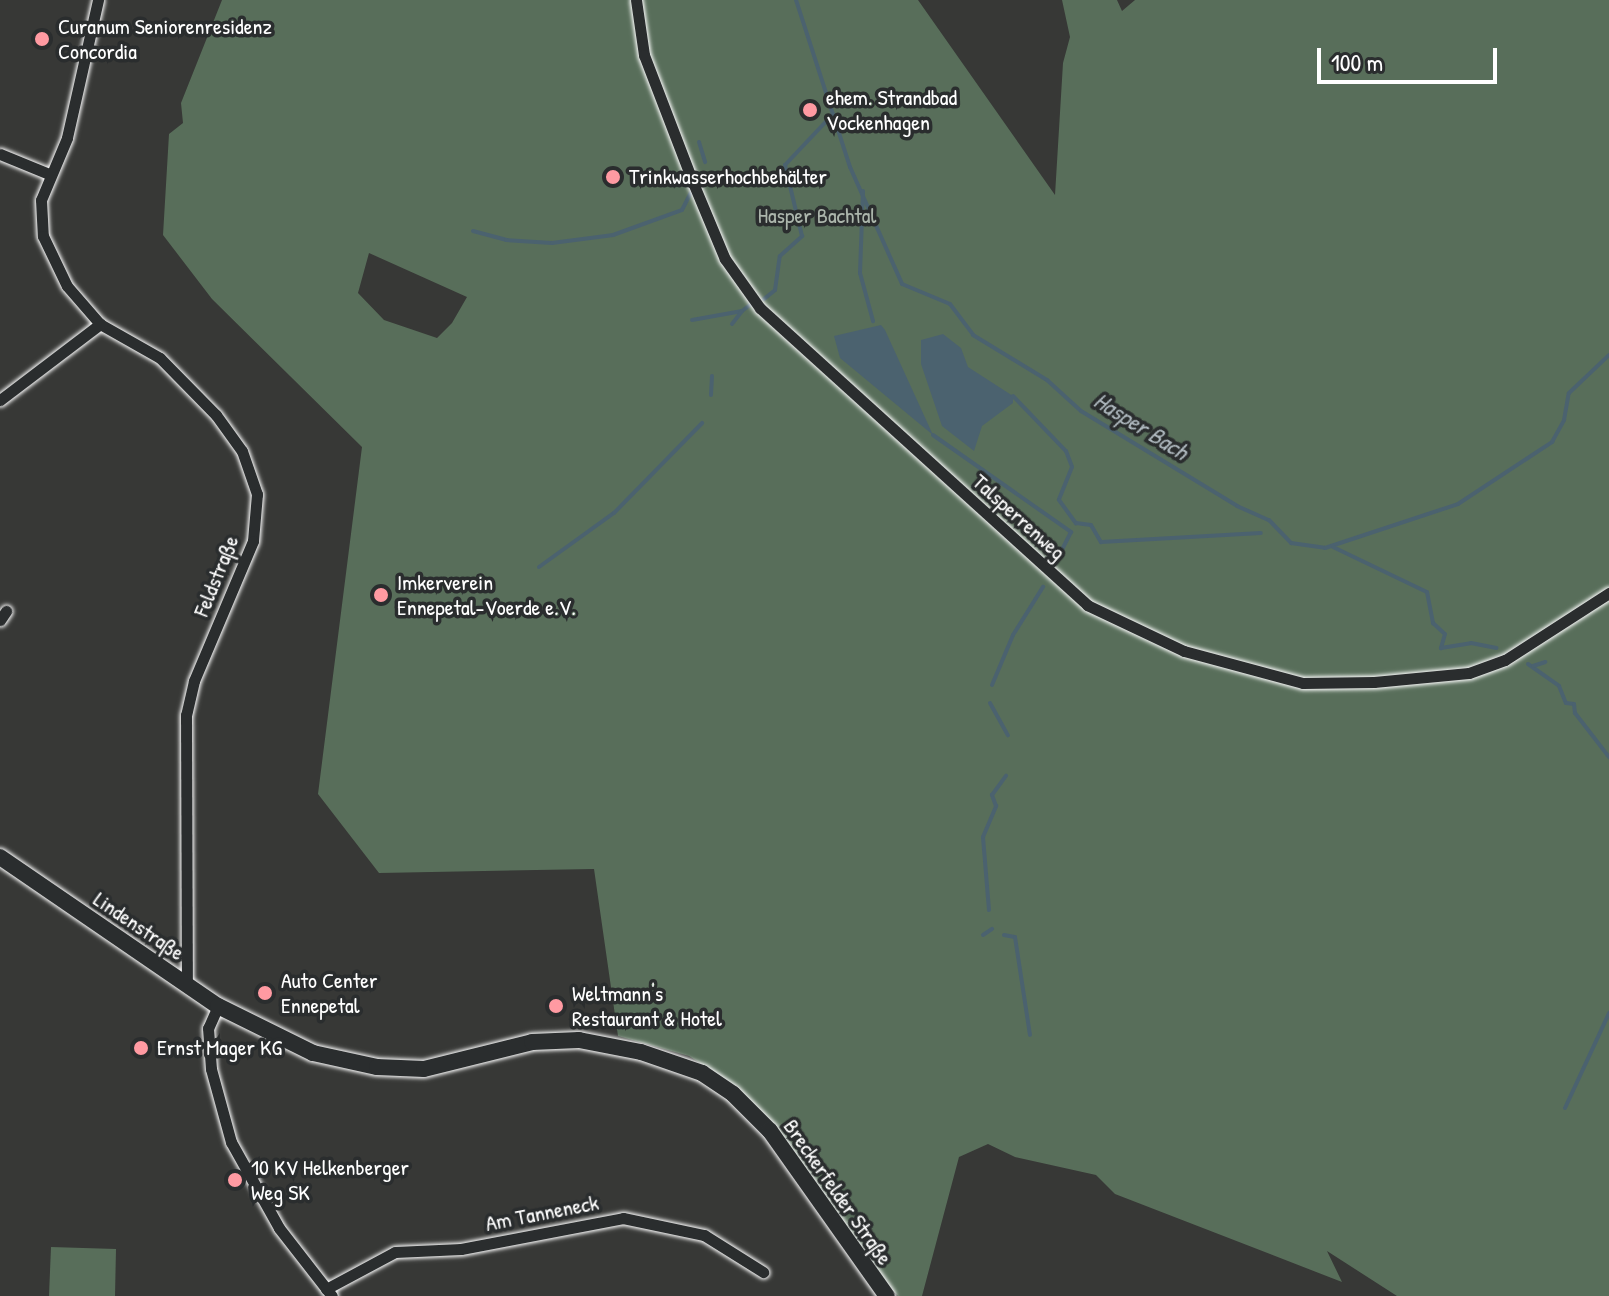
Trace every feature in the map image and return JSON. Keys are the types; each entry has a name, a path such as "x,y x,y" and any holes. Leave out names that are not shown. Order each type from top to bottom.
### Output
{"main road":[{"name":"Lindenstraße","path":"0,857 255,1028"},
{"name":"Breckerfelder Straße","path":"255,1028 329,1058 393,1069 441,1068 557,1040 623,1048 688,1067 733,1094 770,1131 887,1296"}],"street":[{"name":"Feldstraße","path":"98,0 67,138 49,174 41,200 43,236 67,286 100,324 146,347 177,371 242,451 257,494 253,541 194,681 186,715 187,985"},
{"name":"Talsperrenweg","path":"636,0 644,55 694,185 725,259 760,308 1087,605 1184,651 1303,683 1360,682 1469,673 1505,660 1609,593"},
{"path":"0,154 49,174"},
{"path":"0,400 100,324"},
{"path":"218,1006 208,1028 211,1069 231,1142 266,1208 329,1293"},
{"name":"Am Tanneneck","path":"329,1293 395,1252 461,1249 623,1218 704,1235 763,1272"}],"green space":[{"name":"Hasper Bachtal","path":"222,0 918,0 1055,195 1063,63 1070,37 1062,0 1117,0 1122,11 1135,0 1609,0 1609,1296 1397,1296 1327,1251 1342,1282 1115,1194 1096,1175 1015,1157 988,1144 959,1157 922,1296 898,1296 858,1253 773,1128 738,1087 689,1056 618,1036 594,869 379,873 318,794 362,447 212,299 163,235 169,134 183,123 181,103","holes":["369,253 467,297 452,323 437,338 384,320 358,293"]},
{"path":"51,1247 116,1249 115,1296 49,1296"}],"water":[{"path":"881,325 933,435 840,358 834,336"},
{"path":"943,334 961,348 968,367 1013,396 1013,403 982,426 974,451 942,426 921,364 921,340"}],"waterway":[{"name":"Hasper Bach","path":"796,0 850,167 902,284 950,304 973,335 1047,380 1081,411 1237,506 1269,520 1291,543 1325,548 1458,504 1552,442 1564,420 1569,393 1609,355"},
{"path":"764,299 775,290 780,256 802,236 785,165 833,114"},
{"path":"699,142 705,162"},
{"path":"863,191 860,273 873,321"},
{"path":"473,231 506,240 552,243 613,235 682,210 691,192"},
{"path":"692,320 742,311 750,305"},
{"path":"732,324 742,311"},
{"path":"711,395 712,376"},
{"path":"1013,396 1066,451 1072,467 1059,500 1076,523 1091,525 1101,542 1261,533"},
{"path":"539,567 614,513 702,423"},
{"path":"933,435 1071,532 1056,561"},
{"path":"1333,547 1427,592 1433,623 1445,634 1441,648 1471,643 1497,648"},
{"path":"992,685 1013,635 1043,587"},
{"path":"1533,666 1545,662"},
{"path":"1528,664 1559,686 1566,703 1574,704 1575,713 1609,757"},
{"path":"990,703 1008,735"},
{"path":"989,910 983,837 996,806 992,795 1006,776"},
{"path":"983,935 992,929"},
{"path":"1004,935 1015,937 1030,1035"},
{"path":"1565,1108 1609,1013"}],"place":[{"name":"Curanum Seniorenresidenz Concordia","path":"42,39"},
{"name":"ehem. Strandbad Vockenhagen","path":"810,110"},
{"name":"Trinkwasserhochbehälter","path":"613,177"},
{"name":"Imkerverein Ennepetal-Voerde e.V.","path":"381,595"},
{"name":"Auto Center Ennepetal","path":"265,993"},
{"name":"Weltmann's Restaurant & Hotel","path":"556,1006"},
{"name":"Ernst Mager KG","path":"141,1048"},
{"name":"10 KV Helkenberger Weg SK","path":"235,1180"}]}
